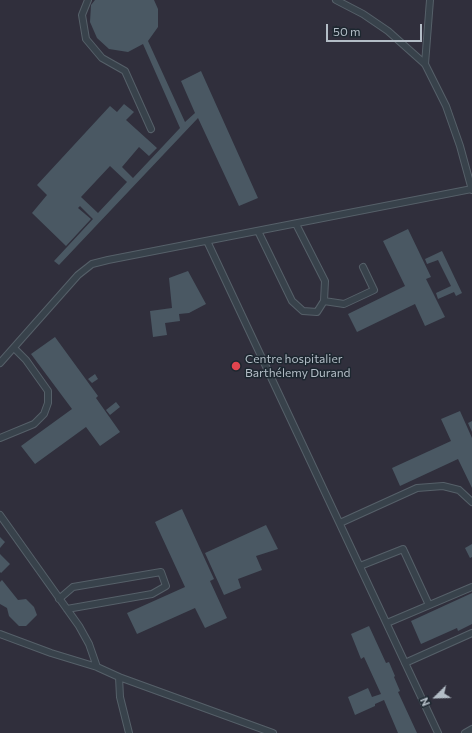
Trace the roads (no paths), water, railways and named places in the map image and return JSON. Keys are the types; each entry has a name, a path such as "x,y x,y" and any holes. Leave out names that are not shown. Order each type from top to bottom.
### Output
{"lane":[{"path":"88,0 82,15 86,39 102,58 125,71 151,129"},
{"path":"0,363 78,275 92,264 472,189 460,146 446,106 425,64 388,31 363,14 336,0"},
{"path":"425,64 430,0"},
{"path":"258,231 292,301 303,311 317,312 324,301 325,281 296,224"},
{"path":"207,241 438,733"},
{"path":"324,301 344,304 374,290 363,267"},
{"path":"0,438 34,424 44,414 48,403 48,391 26,360 14,348"},
{"path":"340,523 417,488 443,486 459,490 472,502"},
{"path":"0,515 79,626 89,644 97,667"},
{"path":"360,566 403,549 428,606"},
{"path":"59,599 73,587 161,572 166,586 152,594 67,609"},
{"path":"387,623 472,587"},
{"path":"405,663 472,633"},
{"path":"0,634 51,653 97,667 119,678 273,733"},
{"path":"119,678 120,697 129,733"},
{"path":"465,733 472,730"}],"place":[{"name":"Centre hospitalier Barthélemy Durand","path":"236,366"}]}
